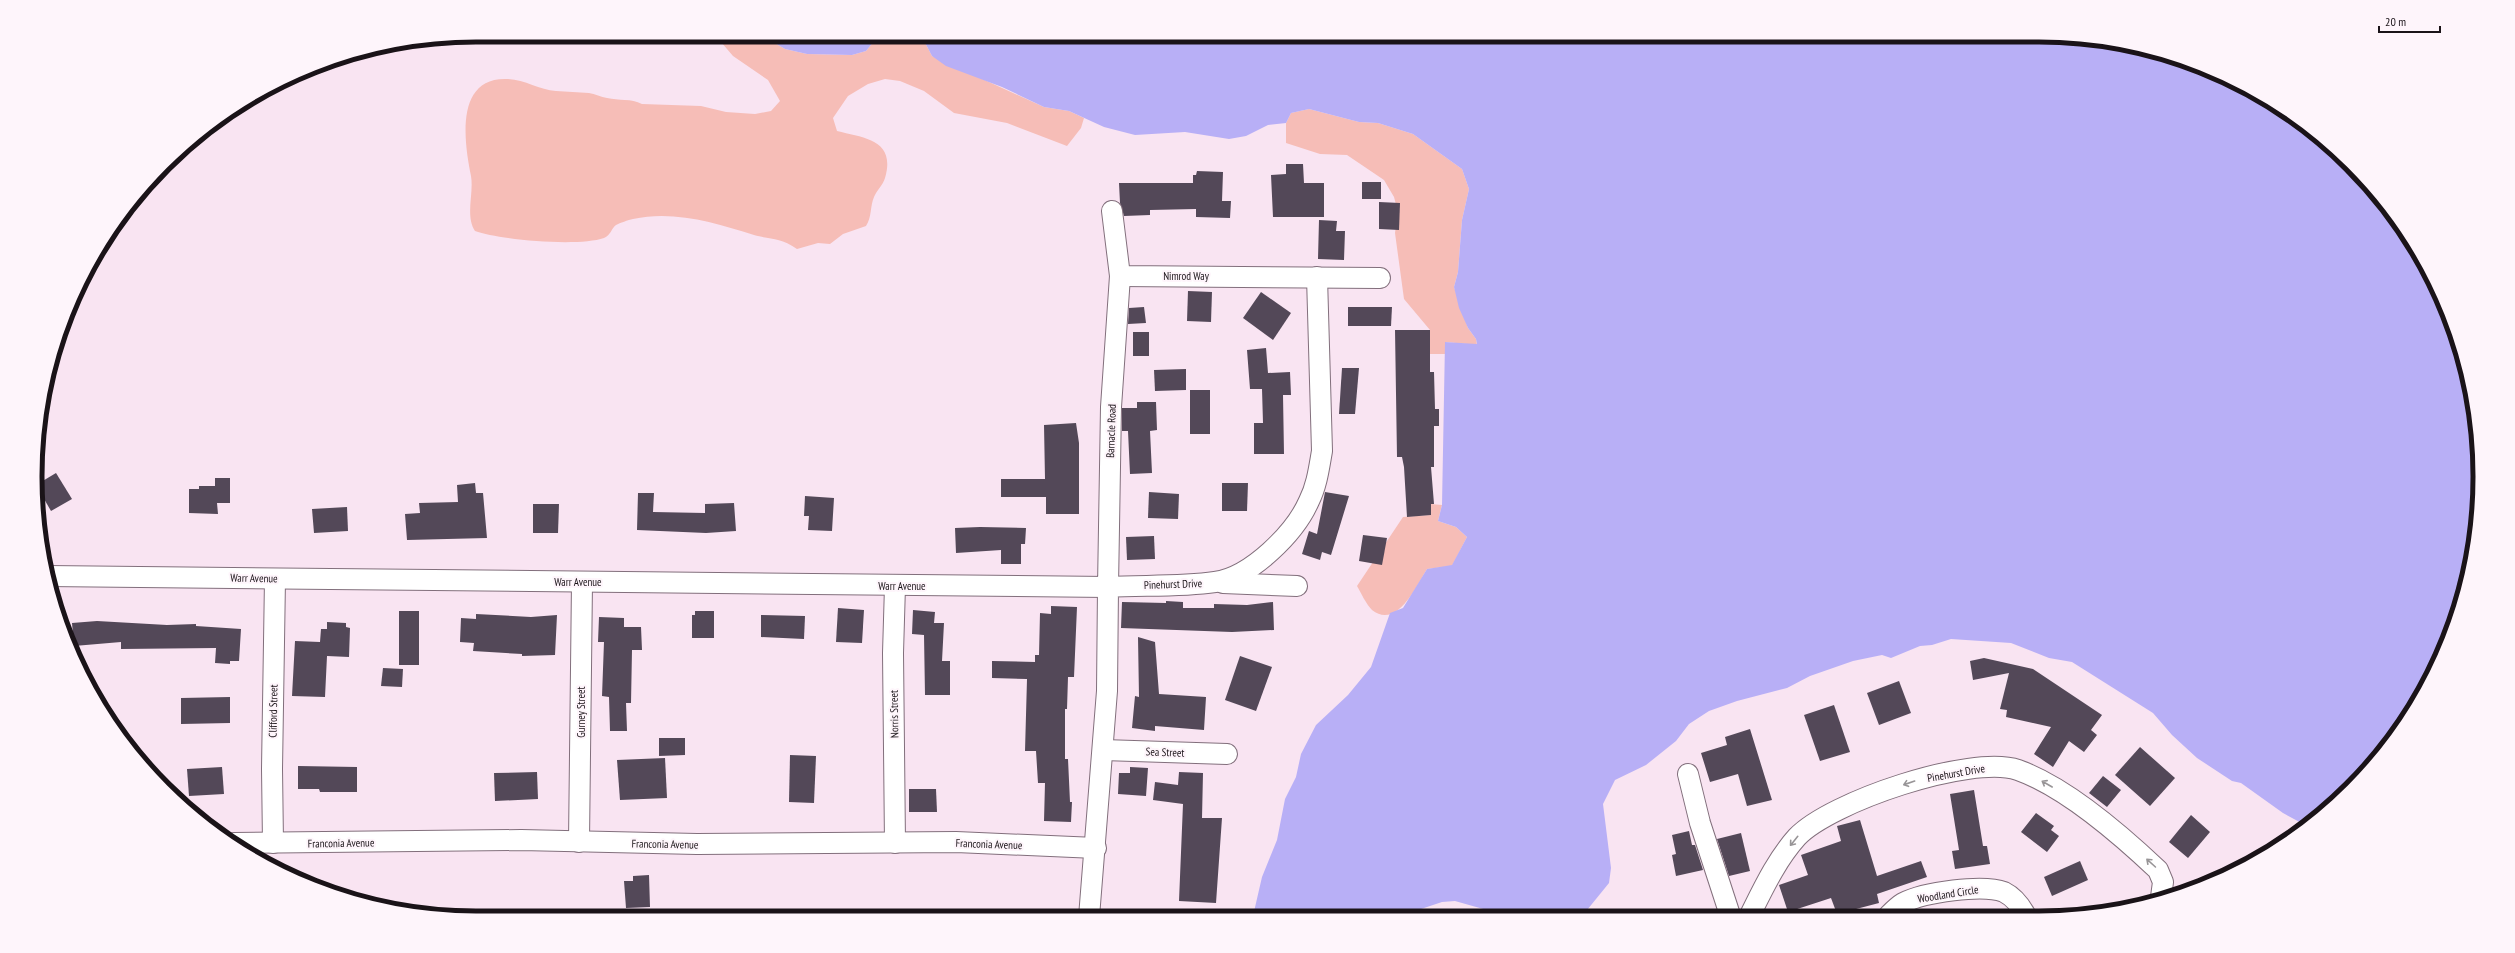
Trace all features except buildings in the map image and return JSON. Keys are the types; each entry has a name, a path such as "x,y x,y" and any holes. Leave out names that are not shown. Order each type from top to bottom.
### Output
{"street":[{"path":"1112,211 1120,276"},
{"name":"Nimrod Way","path":"1120,276 1380,278"},
{"name":"Barnacle Road","path":"1108,587 1111,407 1120,276"},
{"name":"Pinehurst Drive","path":"1108,587 1216,582 1241,574 1252,567 1283,538 1304,512 1316,484 1322,451 1317,277"},
{"name":"Warr Avenue","path":"54,576 895,586 1108,587"},
{"name":"Clifford Street","path":"273,843 272,769 275,579"},
{"name":"Gurney Street","path":"579,842 582,582"},
{"path":"1216,582 1297,586"},
{"name":"Norris Street","path":"895,586 893,660 895,843"},
{"path":"1089,911 1096,848 1107,691 1108,587"},
{"name":"Sea Street","path":"1103,750 1226,754"},
{"name":"Pinehurst Drive","path":"1752,911 1791,845 1804,831 1819,820 1838,810 1910,783 1944,773 1982,768 2011,768 2026,774 2058,791 2097,817 2158,870 2163,882 2162,893"},
{"path":"1688,774 1700,823 1729,911"},
{"name":"Franconia Avenue","path":"243,843 579,842 697,844 956,842 1096,848"},
{"name":"Woodland Circle","path":"1894,911 1903,903 1920,897 1979,888 1997,890 2010,895 2023,911"}],"shaded area":[{"path":"721,42 773,42 785,49 807,54 852,55 866,51 873,42 925,42 932,56 1044,107 1069,111 1084,118 1081,128 1067,146 1007,123 954,113 924,91 900,81 885,79 868,84 848,96 833,118 837,131 867,139 876,143 882,148 886,156 887,165 885,178 874,197 866,226 843,234 830,244 818,243 797,249 786,242 754,235 710,222 664,216 629,220 616,225 604,238 592,241 558,242 520,240 475,231 472,225 470,211 472,183 466,146 466,130 467,114 471,100 478,89 490,81 513,79 544,89 589,93 605,98 634,101 642,104 701,106 726,112 755,114 771,111 780,101 768,80 733,56"},
{"path":"773,42 873,42 866,51 852,55 807,54 785,49"},
{"path":"925,42 2038,42 2067,43 2123,50 2178,65 2205,75 2256,100 2280,115 2325,150 2346,169 2383,212 2400,235 2415,259 2440,310 2450,337 2465,392 2472,448 2473,476 2472,505 2465,561 2450,616 2440,643 2415,694 2383,741 2346,784 2301,823 2283,813 2241,783 2232,781 2197,758 2172,735 2153,713 2072,662 2049,658 2011,643 1951,639 1932,645 1920,646 1891,658 1882,655 1853,661 1810,676 1787,688 1737,701 1709,711 1689,724 1676,741 1646,765 1615,780 1603,804 1611,868 1609,883 1586,911 1490,911 1455,901 1442,902 1415,911 1254,911 1262,877 1277,840 1285,799 1296,777 1301,754 1316,725 1348,695 1371,667 1390,613 1403,608 1427,569 1452,565 1467,537 1456,527 1438,521 1442,505 1445,342 1477,344 1476,339 1468,328 1459,308 1454,287 1458,272 1462,220 1469,189 1462,169 1413,134 1378,123 1359,122 1309,109 1291,113 1286,123 1268,125 1246,136 1229,139 1185,132 1135,135 1104,127 1069,111 1044,107 1002,87 946,66 932,56"},
{"path":"1309,109 1359,122 1378,123 1413,134 1462,169 1469,189 1462,220 1458,272 1454,287 1468,328 1476,339 1477,345 1446,342 1445,354 1430,354 1430,330 1404,299 1395,233 1398,212 1394,197 1384,180 1347,155 1320,154 1286,143 1286,123 1291,113"},
{"path":"1431,504 1442,505 1438,521 1456,527 1467,537 1452,566 1427,569 1412,594 1398,610 1390,614 1381,615 1370,608 1357,586 1403,517 1431,515"}]}
